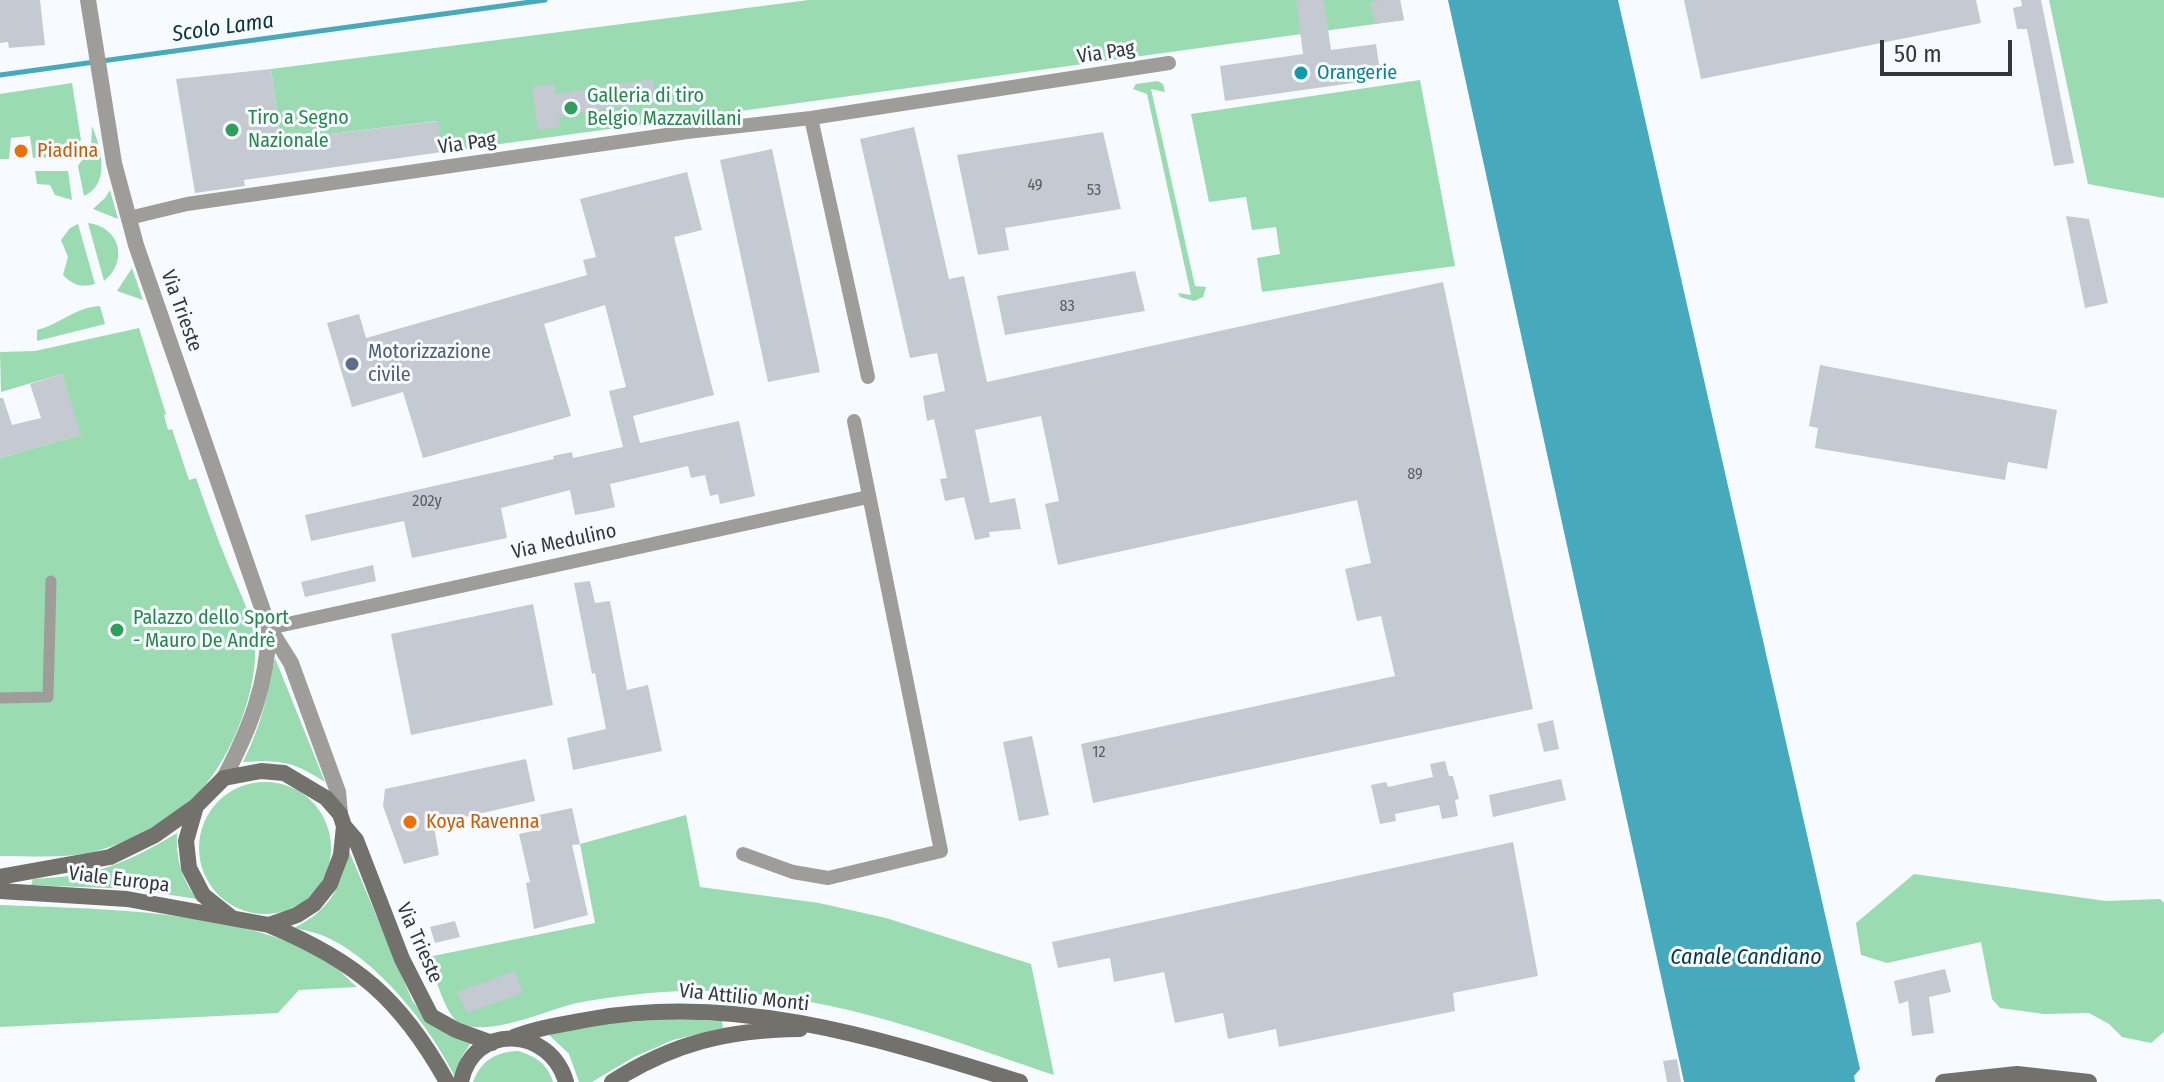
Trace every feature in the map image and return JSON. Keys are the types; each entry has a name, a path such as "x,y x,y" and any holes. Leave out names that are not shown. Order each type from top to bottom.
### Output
{"main road":[{"path":"269,925 297,915 314,904 330,884 341,855 342,820 326,798 284,773 261,771 224,778 196,806 186,841 189,868 203,895 232,918 269,925 306,940 344,961 376,986 399,1010 427,1046 447,1082"},
{"name":"Viale Europa","path":"0,877 110,857 155,835 196,806"},
{"name":"Via Trieste","path":"342,820 356,840 402,959 431,1016 456,1030 492,1043"},
{"name":"Viale Europa","path":"0,891 127,899 232,918"},
{"name":"Via Attilio Monti","path":"492,1043 537,1028 610,1016 662,1010 719,1012 780,1018 888,1042 1020,1082"},
{"name":"Via Attilio Monti","path":"612,1082 634,1068 692,1043 723,1034 759,1029 827,1028"},
{"path":"514,1037 549,1051 560,1064 566,1082"},
{"path":"461,1082 468,1062 492,1043"},
{"path":"1943,1082 2017,1074 2089,1082"}],"street":[{"name":"Via Trieste","path":"88,0 114,163 136,245 269,628 291,663 338,792 342,820"},
{"name":"Via Pag","path":"129,218 187,204 687,132 811,118 1169,63"},
{"path":"811,118 868,377"},
{"path":"743,854 793,872 828,878 941,851 854,421"},
{"name":"Via Medulino","path":"269,628 868,497"},
{"path":"0,698 48,697 51,581"},
{"name":"Via Trieste","path":"224,778 248,731 263,684 269,628"}],"green space":[{"path":"809,0 1400,0 1404,20 442,152 437,121 281,140 271,69"},
{"path":"2049,0 2164,0 2164,198 2088,184"},
{"path":"1420,80 1455,266 1262,292 1257,258 1280,254 1276,227 1252,230 1246,197 1209,202 1191,114"},
{"path":"1158,81 1163,84 1165,92 1151,89 1195,286 1206,287 1203,297 1194,301 1180,297 1178,293 1191,295 1147,94 1133,89 1136,84"},
{"path":"72,83 81,140 76,147 66,155 33,158 30,136 11,138 9,159 0,159 0,94"},
{"path":"92,126 101,155 101,174 98,183 84,196 78,166 91,147"},
{"path":"35,171 68,171 72,200 55,195 50,185 37,184"},
{"path":"110,190 118,219 93,209"},
{"path":"88,223 108,231 117,246 117,264 104,281"},
{"path":"78,224 95,284 86,286 78,285 63,275 68,257 61,240 70,228"},
{"path":"132,268 143,300 117,291"},
{"path":"100,306 105,324 37,341 37,330 82,310"},
{"name":"Palazzo dello Sport - Mauro De Andrè","path":"139,328 166,414 168,430 172,429 189,480 196,478 251,623 255,662 247,701 241,722 212,776 191,800 153,827 85,854 0,856 0,458 80,435 62,374 1,392 0,352 35,351"},
{"path":"275,658 325,782 286,763 243,762 263,711"},
{"path":"265,782 290,787 312,801 326,823 331,848 326,873 312,895 290,909 265,914 240,909 218,895 204,873 199,848 204,823 218,801 240,787"},
{"path":"686,815 700,887 819,903 886,918 1031,964 1054,1075 873,1016 782,997 734,992 684,991 611,997 493,1026 463,1025 451,1015 428,957 595,923 580,844"},
{"path":"177,833 181,868 197,899 131,889 31,885 33,879 74,875 108,867"},
{"path":"349,851 412,1000 437,1027 471,1043 462,1056 455,1077 417,1016 382,977 344,947 324,936 294,928 317,913 332,897"},
{"path":"1914,874 2106,901 2160,899 2164,903 2164,1032 2151,1043 2122,1037 2109,1024 2089,1013 2044,1014 2000,1008 1992,999 1981,942 1887,963 1861,955 1856,923"},
{"path":"0,905 127,911 219,923 263,933 301,947 334,966 357,987 299,990 278,1013 0,1027"},
{"path":"672,1019 722,1021 723,1028 673,1040 634,1057 592,1082 579,1082 569,1054 547,1033 596,1024"},
{"path":"518,1051 540,1062 553,1082 473,1082 480,1068 490,1059 502,1053"}],"water":[{"name":"Canale Candiano","path":"1448,0 1618,0 1860,1069 1854,1076 1855,1082 1684,1082"}],"building":[{"path":"0,0 40,0 45,45 9,48 8,42 0,43"},
{"name":"Orangerie","path":"1296,0 1324,0 1331,50 1376,44 1381,79 1225,101 1220,66 1303,54"},
{"path":"1400,0 1404,20 1375,24 1370,2"},
{"path":"1684,0 1976,0 1981,23 1701,79"},
{"path":"2021,0 2041,0 2074,163 2054,166 2027,29 2017,29 2013,8 2022,6"},
{"name":"Tiro a Segno Nazionale","path":"271,69 281,140 438,121 442,152 244,180 245,186 195,193 176,79"},
{"name":"Galleria di tiro Belgio Mazzavillani","path":"653,79 656,101 559,116 560,127 538,130 532,87 554,84 555,94"},
{"path":"914,127 949,279 964,276 987,382 1443,282 1533,709 1093,803 1081,744 1395,676 1381,616 1357,621 1345,569 1371,563 1357,500 1058,565 1045,504 1059,501 1041,416 975,430 990,503 1015,498 1021,529 989,532 990,537 975,540 964,497 945,501 940,479 947,478 934,419 927,421 923,396 945,391 937,353 910,358 860,139"},
{"path":"1103,132 1121,209 1005,228 1009,250 978,255 957,155"},
{"name":"Piadina","path":"27,143 28,158 14,159 14,144"},
{"path":"772,149 820,372 768,382 720,160"},
{"path":"687,172 702,230 674,237 714,395 633,416 640,443 739,421 755,496 720,504 718,494 710,496 705,475 691,478 688,466 610,484 615,507 598,511 575,515 570,490 501,508 507,538 412,558 404,521 311,541 305,515 554,459 553,456 572,452 573,458 623,447 609,391 626,387 605,305 544,324 571,416 423,458 403,392 352,407 327,323 359,314 366,338 587,275 583,260 596,257 580,199"},
{"path":"2066,216 2089,219 2108,303 2085,308"},
{"path":"1135,271 1145,311 1005,335 997,296"},
{"path":"1820,365 2057,410 2047,469 2008,462 2005,480 1815,448 1818,428 1809,426"},
{"path":"62,374 81,435 0,458 0,398 3,398 12,425 41,418 30,384"},
{"path":"373,565 376,581 305,597 301,582"},
{"path":"590,581 595,603 610,601 627,690 648,685 662,751 573,770 567,738 606,729 574,583"},
{"path":"533,604 553,705 411,735 391,634"},
{"path":"1553,720 1559,749 1544,752 1537,724"},
{"path":"1032,736 1049,815 1019,821 1003,742"},
{"path":"526,759 535,801 434,827 439,855 404,864 383,806 385,789"},
{"path":"1445,761 1459,799 1455,800 1458,816 1442,819 1439,805 1395,814 1396,821 1380,824 1371,785 1386,782 1388,787 1433,777 1430,764"},
{"path":"1561,779 1566,800 1493,817 1489,795"},
{"path":"572,808 580,844 572,845 588,915 534,929 526,883 530,882 519,834 542,829 539,815"},
{"path":"1513,842 1538,976 1453,993 1455,1011 1279,1047 1276,1029 1228,1039 1223,1013 1175,1023 1164,972 1114,982 1110,958 1058,968 1052,942"},
{"path":"455,921 460,937 435,943 430,927"},
{"path":"1945,969 1951,992 1929,997 1934,1033 1912,1036 1908,1001 1899,1004 1894,981"},
{"path":"515,971 523,993 467,1013 457,992"},
{"path":"1677,1059 1681,1082 1667,1082 1663,1061"}],"waterway":[{"name":"Scolo Lama","path":"0,75 545,0"}],"place":[{"name":"Orangerie","path":"1301,73"},
{"name":"Galleria di tiro Belgio Mazzavillani","path":"571,108"},
{"name":"Tiro a Segno Nazionale","path":"232,130"},
{"name":"Piadina","path":"21,151"},
{"name":"Motorizzazione civile","path":"352,364"},
{"name":"Palazzo dello Sport - Mauro De Andrè","path":"117,630"},
{"name":"Koya Ravenna","path":"410,822"}]}
